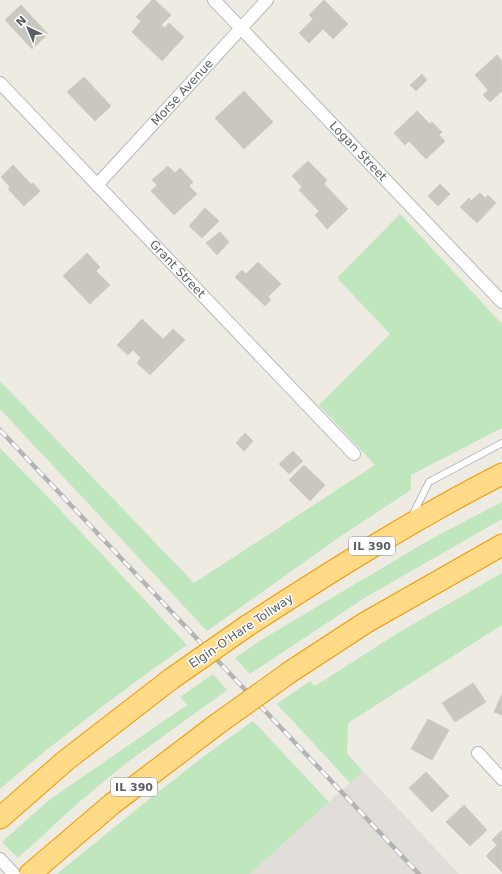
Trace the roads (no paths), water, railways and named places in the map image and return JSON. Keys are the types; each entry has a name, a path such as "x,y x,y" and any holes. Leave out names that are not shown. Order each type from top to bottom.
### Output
{"highway":[{"name":"Elgin-O'Hare Tollway","path":"6,812 65,761 171,679 247,626 307,587 408,526 502,474"},
{"name":"IL 390","path":"30,874 123,795 216,725 290,672 366,623 502,545"}],"street":[{"name":"Logan Street","path":"214,0 502,302"},
{"name":"Morse Avenue","path":"97,185 267,0"},
{"name":"Grant Street","path":"0,83 354,454"},
{"path":"478,753 502,779"},
{"path":"0,860 14,874"}],"lane":[{"path":"408,526 428,482 502,443"}],"railway":[{"path":"0,430 419,874"}]}
